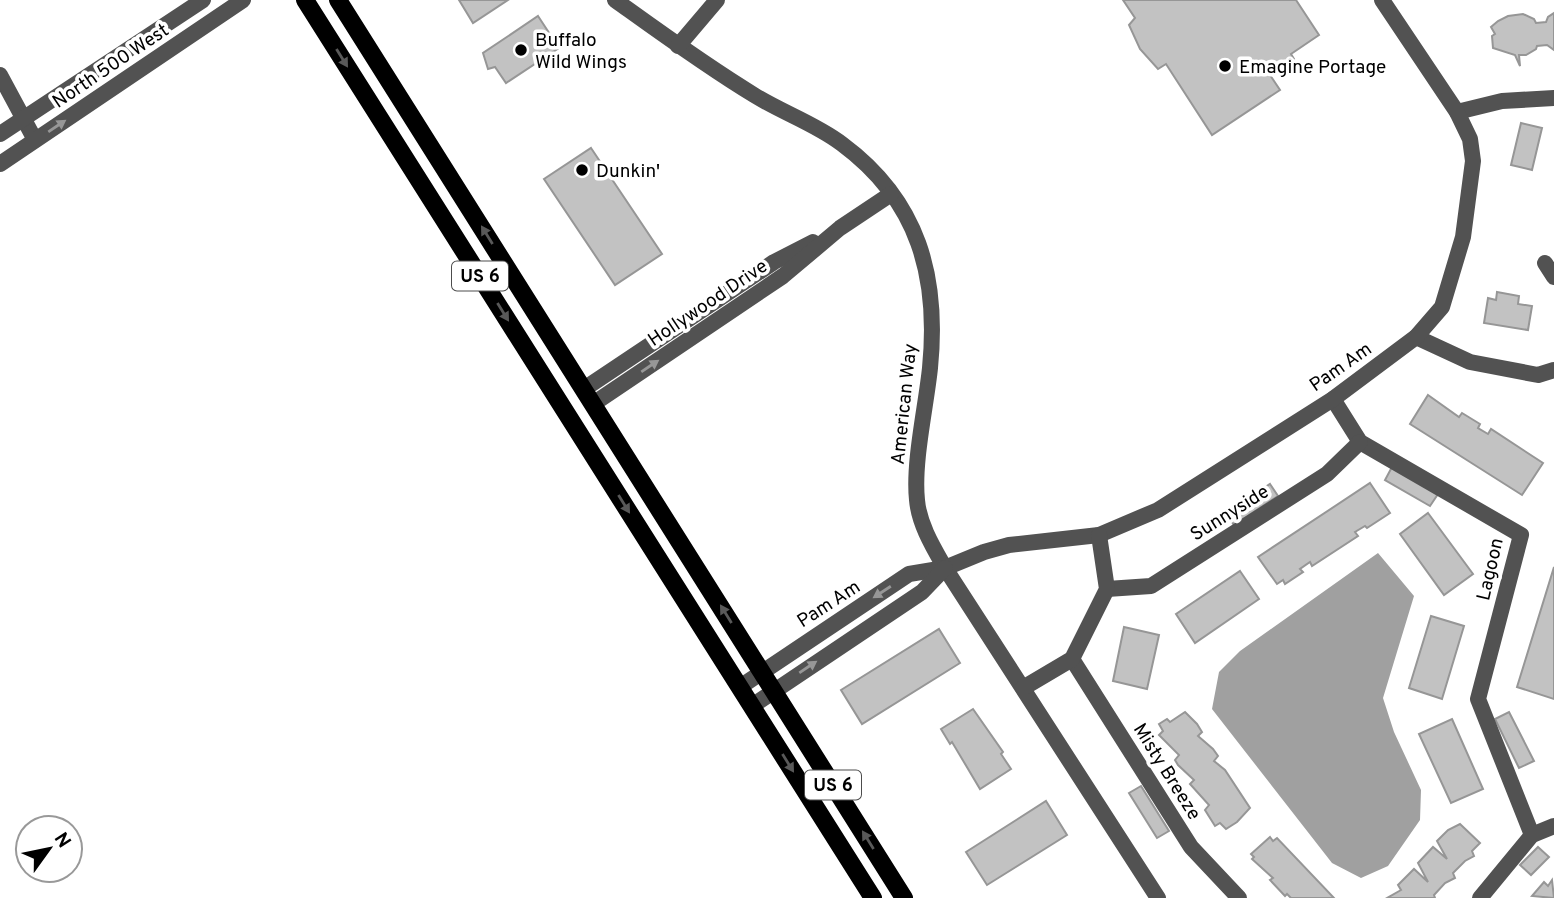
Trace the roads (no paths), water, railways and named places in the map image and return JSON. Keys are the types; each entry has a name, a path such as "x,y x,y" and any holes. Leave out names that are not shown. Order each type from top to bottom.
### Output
{"main road":[{"name":"US 6","path":"305,0 873,898"},
{"name":"US 6","path":"338,0 904,898"}],"street":[{"name":"North 500 West","path":"0,134 203,0"},
{"name":"North 500 West","path":"0,164 243,0"},
{"name":"American Way","path":"615,0 678,46 768,104 841,143 872,169 910,223 924,257 931,287 930,366 917,475 917,501 925,530 945,568 1158,898"},
{"path":"678,46 717,0"},
{"name":"Pam Am","path":"740,687 909,574 945,568 1009,545 1099,535 1158,510 1333,399 1416,337 1441,307 1463,237 1473,161 1470,139 1457,112 1382,0"},
{"path":"0,75 36,140"},
{"path":"1457,112 1502,101 1554,98"},
{"name":"Hollywood Drive","path":"589,397 783,276 840,228 891,194"},
{"path":"1416,337 1470,362 1538,375 1554,370"},
{"name":"Lagoon","path":"1333,399 1360,442 1521,535 1478,699 1532,835"},
{"name":"Sunnyside","path":"1107,589 1151,586 1327,474 1360,442"},
{"path":"1023,688 1072,659 1107,589 1099,535"},
{"name":"Pam Am","path":"752,706 922,592 945,568"},
{"name":"Misty Breeze","path":"1072,659 1191,847 1239,898"},
{"path":"1480,898 1532,835 1554,826"}],"place":[{"name":"Buffalo Wild Wings","path":"521,50"},
{"name":"Emagine Portage","path":"1225,66"},
{"name":"Dunkin'","path":"582,170"}]}
